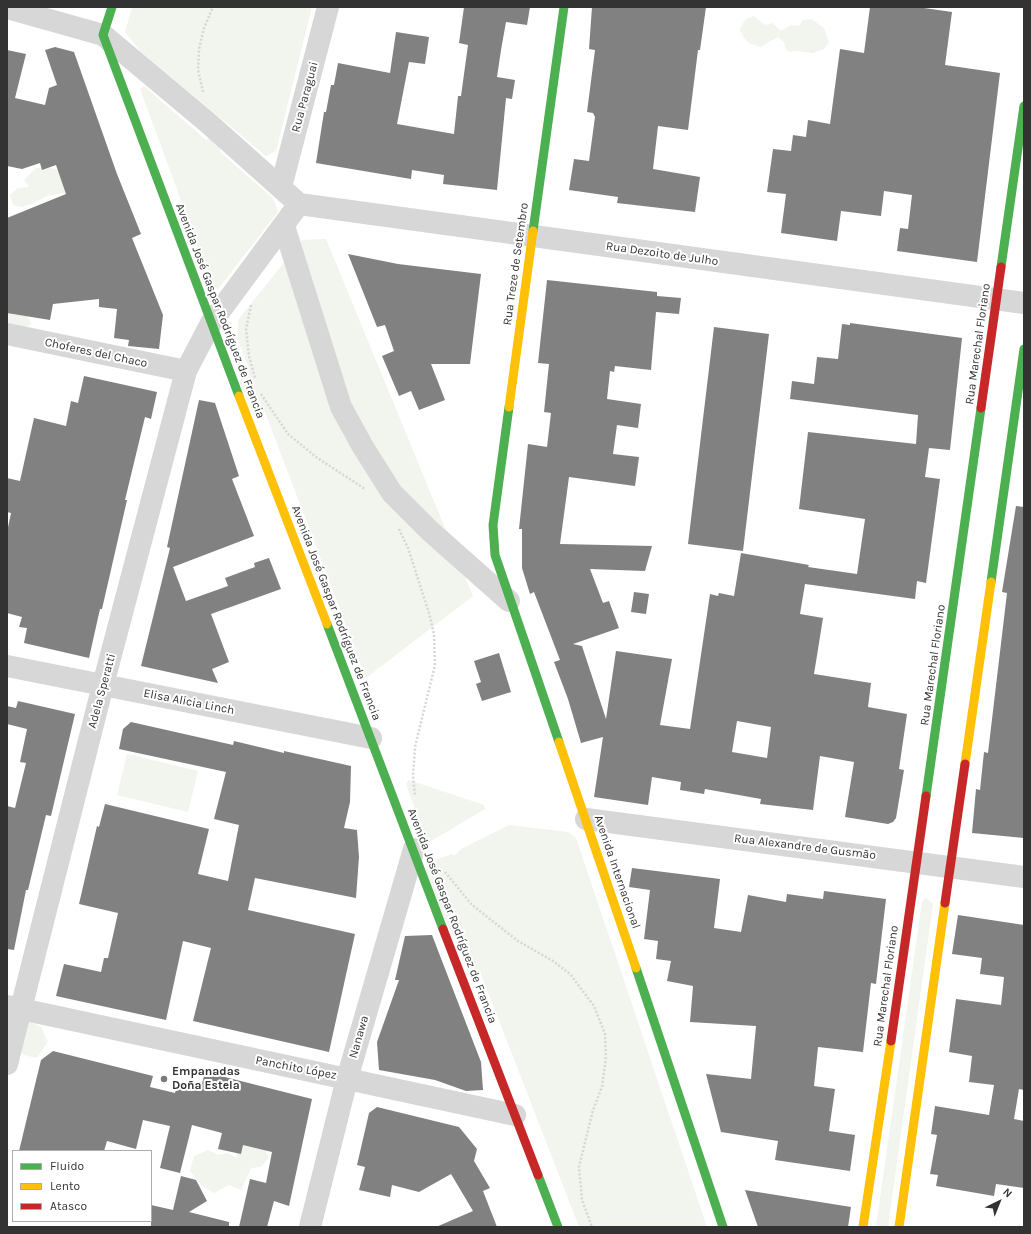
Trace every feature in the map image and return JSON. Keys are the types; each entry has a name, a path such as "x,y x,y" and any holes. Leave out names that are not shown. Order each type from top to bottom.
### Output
{"main road":[{"path":"103,35 112,7"},
{"name":"Rua Treze de Setembro","path":"493,525 564,7"},
{"name":"Avenida José Gaspar Rodríguez de Francia","path":"103,35 211,323 558,1227"},
{"name":"Rua Marechal Floriano","path":"863,1227 917,862 942,707 996,300 1024,106"},
{"path":"899,1227 950,867 969,711 1024,349"},
{"name":"Avenida Internacional","path":"493,525 495,555 509,601 586,819 723,1227"}],"street":[{"name":"Rua Paraguai","path":"281,187 328,7"},
{"path":"7,8 103,35 207,122 299,204"},
{"name":"Rua Dezoito de Julho","path":"299,204 1024,303"},
{"name":"Adela Speratti","path":"7,1064 14,1008 103,685 186,371 211,323 299,204"},
{"path":"284,226 341,407 364,447 392,493 430,530 509,601"},
{"name":"Choferes del Chaco","path":"7,334 186,371"},
{"name":"Elisa Alicia Linch","path":"7,666 371,738"},
{"name":"Rua Alexandre de Gusmão","path":"586,819 1024,877"},
{"name":"Nanawa","path":"310,1227 347,1079 414,849"},
{"name":"Panchito López","path":"14,1008 174,1044 347,1079 515,1116"}],"path":[{"path":"204,92 198,70 199,49 204,28 213,7"},
{"path":"252,301 246,329 249,356 258,385"},
{"path":"260,392 288,434 316,457 368,492"},
{"path":"396,524 408,548 429,613 434,634 435,665 415,747 413,776 416,798"},
{"path":"442,867 460,892 472,905 518,941 570,974 594,1006 605,1034 606,1057 602,1086 593,1110 579,1166 582,1200 592,1227"}],"shaded area":[{"path":"132,7 312,7 276,151 266,156 141,52 125,32"},
{"path":"754,16 765,25 772,23 781,31 791,25 799,26 803,20 811,19 824,28 829,42 824,49 813,53 797,51 790,52 786,50 784,42 778,37 760,47 749,43 744,38 740,30 746,19"},
{"path":"144,86 206,140 209,138 219,145 221,153 273,198 278,212 218,289 213,287 140,89"},
{"path":"47,167 64,172 74,191 47,196 22,207 13,205 10,195 18,188 29,187 24,180 36,168"},
{"path":"326,239 473,596 366,678 265,412 252,409 239,382 249,369 238,340 238,320 302,240"},
{"path":"7,302 27,315 31,324 7,343"},
{"path":"127,754 198,771 188,812 117,795"},
{"path":"409,780 484,805 485,809 431,841 426,840 406,784"},
{"path":"509,825 568,832 576,838 707,1227 579,1227 481,974 473,978 423,873 434,860 452,854 454,856 461,849"},
{"path":"926,898 933,904 888,1227 876,1227 922,902"},
{"path":"25,1019 41,1027 48,1042 37,1058 24,1055 15,1047"},
{"path":"235,1142 260,1144 267,1152 269,1158 261,1167 251,1168 241,1190 229,1185 214,1193 202,1186 190,1171 194,1156 208,1150 218,1155 228,1153 237,1158"}],"building":[{"path":"464,7 530,7 527,25 506,22 497,77 515,80 512,99 506,98 497,190 443,184 444,175 412,170 411,179 316,163 324,112 326,112 331,85 334,85 338,63 390,73 396,32 429,37 425,64 409,62 397,124 454,134 458,96 461,96 468,45 459,43"},
{"path":"592,7 706,7 700,50 698,50 688,130 658,126 653,169 700,177 695,212 617,203 618,197 569,190 574,159 589,161 595,117 593,113 587,112 595,50 589,49"},
{"path":"870,7 917,7 952,12 945,65 1000,73 977,262 897,251 900,228 908,229 912,195 884,191 881,216 841,211 837,241 781,233 786,194 767,192 773,149 791,151 793,135 806,137 808,120 830,124 840,49 864,53"},
{"path":"55,47 74,52 117,174 141,234 132,238 163,315 159,349 128,346 129,340 114,338 117,309 99,307 99,299 53,304 50,320 7,313 7,218 66,194 56,165 42,170 40,163 22,169 7,166 7,50 26,54 15,98 45,105 49,88 57,85 45,50"},
{"path":"348,254 398,264 481,274 470,364 431,364 445,400 419,410 411,391 399,396 382,356 394,351 385,325 377,327"},
{"path":"547,280 657,292 657,296 681,298 679,314 656,312 651,370 615,366 614,372 610,371 607,399 641,404 638,428 617,425 613,454 639,457 635,486 569,477 560,544 652,546 645,571 590,569 603,603 609,601 619,628 573,644 582,646 606,719 616,651 672,659 660,725 690,729 710,594 718,596 719,593 734,596 741,553 809,565 808,567 857,574 865,519 799,509 808,432 916,444 918,415 790,399 792,381 814,384 817,357 838,359 842,324 850,325 850,323 962,338 950,450 929,448 925,477 940,479 926,583 917,581 915,599 805,584 800,614 823,618 814,674 871,683 868,707 907,714 899,769 904,770 896,818 893,822 888,824 845,817 854,762 820,756 813,810 760,804 761,799 705,789 704,794 680,790 681,782 652,777 648,805 594,797 603,737 581,743 568,699 554,662 560,660 534,592 530,594 522,568 522,529 519,529 528,444 547,447 551,413 544,412 549,364 538,363","holes":["737,721 771,727 767,758 732,752"]},
{"path":"714,327 769,334 743,551 688,544"},
{"path":"84,376 157,392 151,419 145,417 125,500 127,500 102,609 100,609 89,658 24,643 27,628 19,627 22,617 7,613 7,532 11,513 7,512 7,478 20,481 34,418 66,426 71,401 78,403"},
{"path":"199,400 215,403 239,476 232,479 254,536 173,567 186,601 228,586 225,578 255,567 254,563 269,558 281,589 211,614 229,662 212,669 218,683 141,666 170,548 167,547"},
{"path":"1016,506 1024,507 1024,838 972,833 976,789 980,790 984,752 988,753 1007,593 1002,592"},
{"path":"634,592 649,594 646,614 631,612"},
{"path":"499,653 511,692 482,701 476,684 481,682 474,661"},
{"path":"18,701 75,714 51,816 46,815 28,890 26,890 14,950 7,949 7,806 15,808 26,763 20,762 27,729 7,724 7,706 16,708"},
{"path":"131,722 233,745 234,741 284,753 284,751 351,766 350,802 344,828 357,830 359,857 356,898 255,878 248,910 355,934 329,1052 193,1021 211,948 183,941 166,1020 56,996 64,964 101,972 104,958 108,958 118,913 79,904 97,826 99,827 105,804 209,829 198,874 228,881 239,825 214,819 226,772 119,749 123,729"},
{"path":"632,868 720,879 714,928 741,932 748,895 786,902 787,894 823,899 824,891 886,899 876,984 871,983 863,1052 818,1047 814,1086 835,1089 829,1131 855,1135 850,1171 775,1160 778,1141 721,1132 706,1074 751,1079 756,1026 690,1022 693,986 667,981 671,961 656,959 658,941 644,939 650,890 629,887"},
{"path":"958,915 1024,925 1024,1090 1019,1089 1014,1119 1024,1121 1024,1188 996,1184 994,1196 936,1186 938,1175 930,1174 937,1135 931,1134 935,1106 989,1115 994,1085 969,1082 972,1056 949,1052 956,999 1001,1005 1004,977 980,974 982,958 952,954"},
{"path":"432,935 481,1062 483,1090 466,1091 435,1080 379,1070 377,1042 399,980 395,980 405,936"},
{"path":"53,1051 153,1076 150,1087 175,1093 178,1082 201,1088 205,1072 312,1099 289,1206 274,1201 267,1227 239,1227 250,1179 266,1183 272,1152 243,1145 241,1154 218,1149 222,1133 192,1125 180,1173 160,1168 170,1126 143,1120 136,1149 107,1141 104,1150 19,1150 41,1060"},
{"path":"377,1107 459,1127 477,1149 474,1161 490,1188 483,1191 497,1227 436,1227 473,1211 451,1174 419,1192 392,1185 390,1197 359,1190 365,1167 357,1165 369,1113"},
{"path":"181,1176 196,1180 207,1201 189,1212 229,1222 229,1227 151,1227 152,1205 173,1210"},
{"path":"745,1190 851,1207 848,1227 758,1227"}],"traffic: fast":[{"path":"112,7 103,35 239,396"},
{"path":"533,231 564,7"},
{"path":"1001,267 1024,106"},
{"path":"991,582 1024,349"},
{"path":"509,407 493,525 495,555 559,742"},
{"path":"926,796 981,408"},
{"path":"327,624 443,929"},
{"path":"636,968 723,1227"},
{"path":"538,1175 558,1227"}],"traffic: slow":[{"path":"509,407 533,231"},
{"path":"239,396 327,624"},
{"path":"965,764 991,582"},
{"path":"559,742 636,968"},
{"path":"899,1227 945,903"},
{"path":"863,1227 891,1041"}],"traffic: jam":[{"path":"981,408 1001,267"},
{"path":"945,903 965,764"},
{"path":"891,1041 926,796"},
{"path":"443,929 538,1175"}],"place":[{"name":"Empanadas Doña Estela","path":"164,1079"}]}
